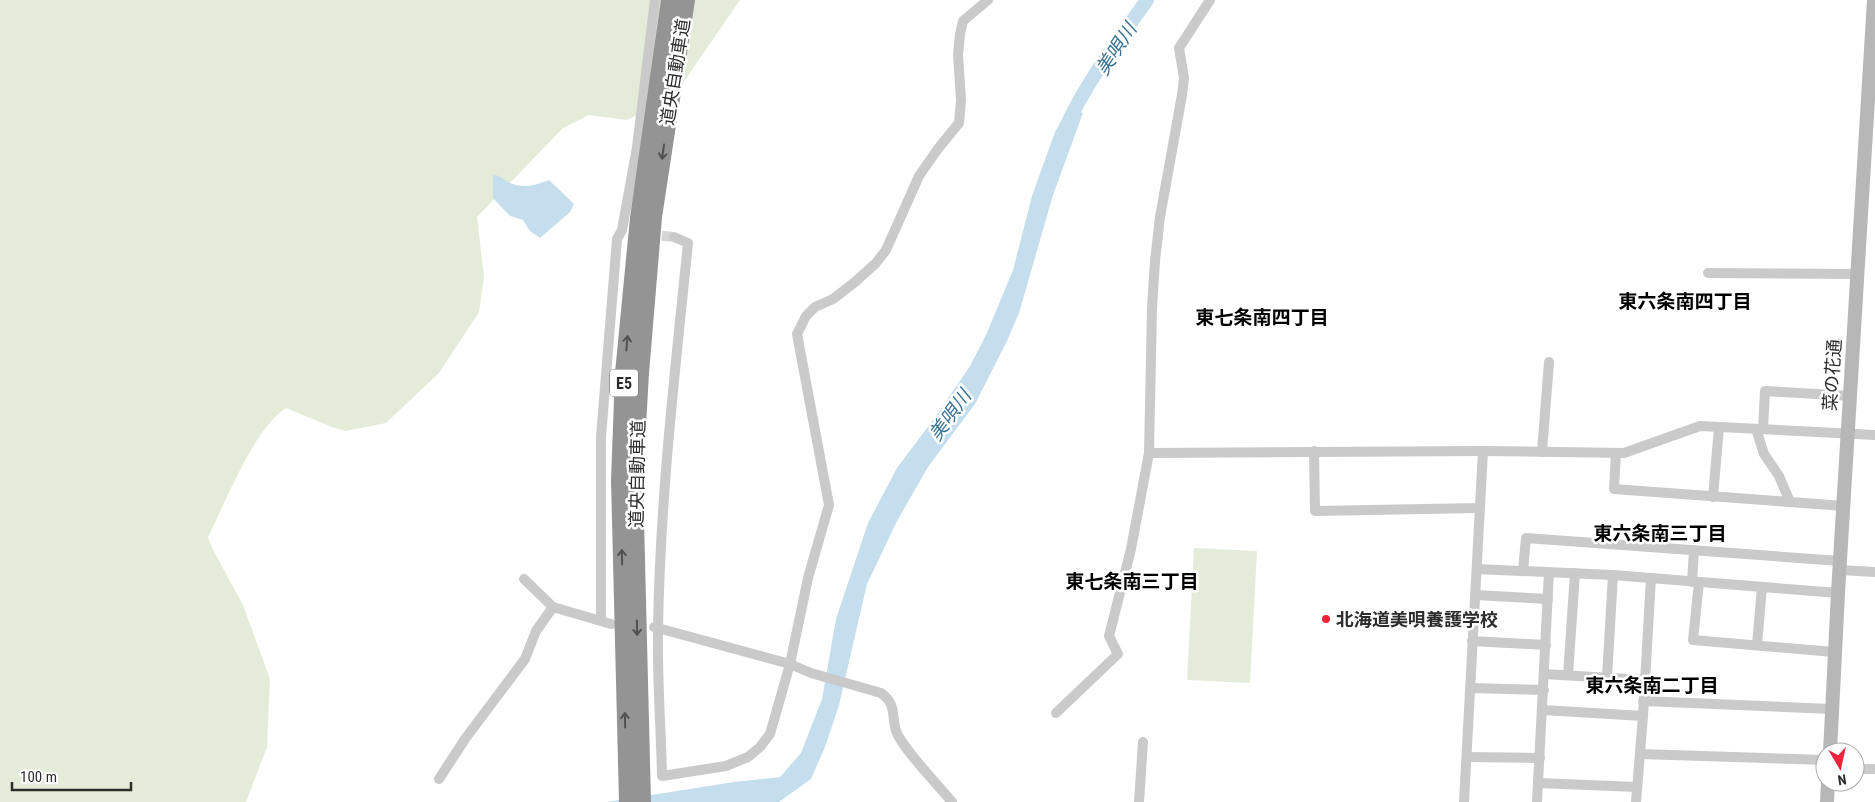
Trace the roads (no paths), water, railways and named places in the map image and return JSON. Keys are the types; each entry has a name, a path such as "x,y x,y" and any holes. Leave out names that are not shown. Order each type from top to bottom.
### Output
{"highway":[{"name":"道央自動車道","path":"642,802 633,768 620,480 624,373 639,218 670,0"},
{"name":"道央自動車道","path":"628,802 633,768 634,478 640,373 653,217 686,0"}],"street":[{"path":"601,620 601,437 617,238 627,231 655,0"},
{"path":"674,237 688,243 662,528 656,629 662,776 726,766 748,757 760,747 770,734 790,664 808,578 829,506 797,334 806,316 815,307 833,299 855,282 886,250 919,176 959,123 961,100 958,55 960,34 964,21 988,0"},
{"path":"1056,713 1118,654 1109,636 1132,549 1149,453 1152,308 1155,260 1160,218 1184,78 1179,48 1210,0"},
{"name":"菜の花通","path":"1830,742 1847,434 1874,36 1874,0"},
{"path":"1708,273 1858,274"},
{"path":"1542,452 1549,362"},
{"path":"1790,502 1779,476 1764,454 1759,429 1765,391 1850,396"},
{"path":"1149,453 1483,451 1616,452 1624,454 1648,446 1663,438 1700,426 1875,435"},
{"path":"1713,497 1719,427"},
{"path":"1314,451 1315,510 1479,508"},
{"path":"1464,802 1483,451"},
{"path":"1616,452 1614,489 1844,506"},
{"path":"1523,571 1526,538 1694,550 1840,566 1875,572"},
{"path":"1694,550 1696,582 1693,640 1834,652"},
{"path":"1476,569 1614,575 1838,593"},
{"path":"1537,802 1549,572"},
{"path":"1568,675 1576,573"},
{"path":"1607,678 1614,575"},
{"path":"1636,802 1651,578"},
{"path":"524,579 553,607 611,624"},
{"path":"1757,645 1762,587"},
{"path":"1475,595 1548,599"},
{"path":"439,779 465,739 525,660 536,632 553,607"},
{"path":"656,629 790,664 881,693 889,699 893,708 894,722 900,740 952,802"},
{"path":"1472,641 1546,645"},
{"path":"1544,674 1645,680"},
{"path":"1470,688 1544,690"},
{"path":"1643,701 1831,710"},
{"path":"1543,710 1643,716"},
{"path":"1140,802 1143,742"},
{"path":"1640,754 1815,760"},
{"path":"1467,757 1540,758"},
{"path":"1538,783 1637,787"}],"water":[{"path":"1068,109 1083,113 1053,195 1019,313 975,404 928,467 897,521 867,584 839,705 825,747 811,779 779,802 607,802 734,782 780,777 801,753 822,699 836,619 868,523 897,468 970,366 986,335 1013,270 1032,196 1055,132"},
{"path":"493,175 521,186 535,185 549,180 574,204 570,212 540,238 530,231 523,220 510,216 493,198"}],"waterway":[{"name":"美唄川","path":"1066,127 1093,78 1147,0"}],"tunnel":[{"path":"647,234 674,237"}],"place":[{"name":"北海道美唄養護学校","path":"1326,619"}],"district":[{"name":"東六条南四丁目","path":"1685,301"},
{"name":"東七条南四丁目","path":"1262,317"},
{"name":"東六条南三丁目","path":"1660,533"},
{"name":"東七条南三丁目","path":"1132,581"},
{"name":"東六条南二丁目","path":"1652,685"}]}
